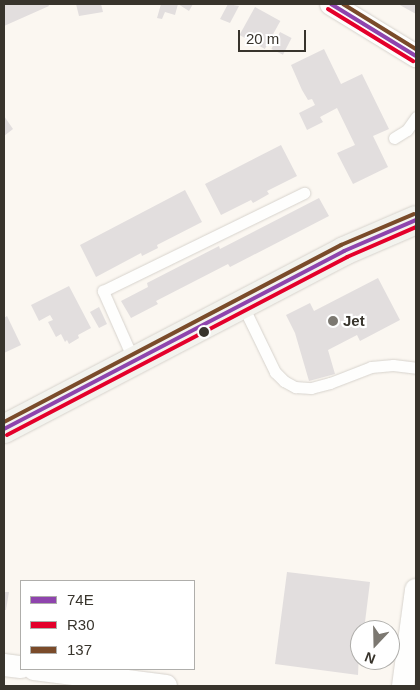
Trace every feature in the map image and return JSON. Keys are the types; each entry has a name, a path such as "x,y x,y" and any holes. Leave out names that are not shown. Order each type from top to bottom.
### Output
{"main road":[{"path":"4,429 344,252 416,220"}],"street":[{"path":"335,5 416,56"},
{"path":"403,686 416,590"},
{"path":"4,665 20,667"},
{"path":"42,670 166,686"}],"lane":[{"path":"394,138 407,130 416,117"},
{"path":"134,361 103,291 304,193"},
{"path":"242,304 275,372 284,381 295,387 311,388 330,383 371,367 393,365 416,368"}],"building":[{"path":"4,4 48,4 49,6 4,26"},
{"path":"76,4 101,4 103,12 79,16"},
{"path":"161,4 178,4 175,15 165,12 162,19 157,18"},
{"path":"178,4 193,4 189,11"},
{"path":"228,4 239,6 230,23 220,19"},
{"path":"398,4 416,4 416,14"},
{"path":"255,7 280,21 265,49 239,35"},
{"path":"280,32 292,38 283,55 271,49"},
{"path":"324,49 341,84 362,74 389,129 373,136 388,167 353,184 337,153 355,145 337,108 320,117 323,122 307,130 299,113 315,105 312,99 308,100 302,90 291,65"},
{"path":"4,116 13,129 4,136"},
{"path":"281,145 297,176 267,191 269,194 253,203 251,200 221,215 205,184"},
{"path":"185,190 202,222 157,245 158,248 142,256 141,253 96,277 80,245"},
{"path":"319,198 329,216 230,267 228,264 156,301 158,304 131,318 121,301 148,287 147,283 219,246 220,249"},
{"path":"378,278 400,320 360,341 357,335 328,350 335,374 309,381 295,333 286,315 310,303 314,311"},
{"path":"69,286 91,328 78,335 79,338 69,344 67,340 65,342 61,334 56,337 48,322 53,320 50,315 39,321 31,305"},
{"path":"99,307 107,324 99,328 90,312"},
{"path":"7,316 21,345 4,353 4,318"},
{"path":"287,572 370,582 365,620 350,620 350,670 358,670 358,675 275,664"},
{"path":"4,592 9,592 6,610 4,610"}],"transit line":[{"name":"74E","path":"331,4 416,56"},
{"name":"137","path":"343,4 416,49"},
{"name":"R30","path":"328,9 413,61"},
{"name":"137","path":"4,422 341,245 414,214"},
{"name":"74E","path":"4,429 344,251 416,220"},
{"name":"R30","path":"7,435 347,257 416,227"}],"place":[{"name":"Jet","path":"333,321"}]}
